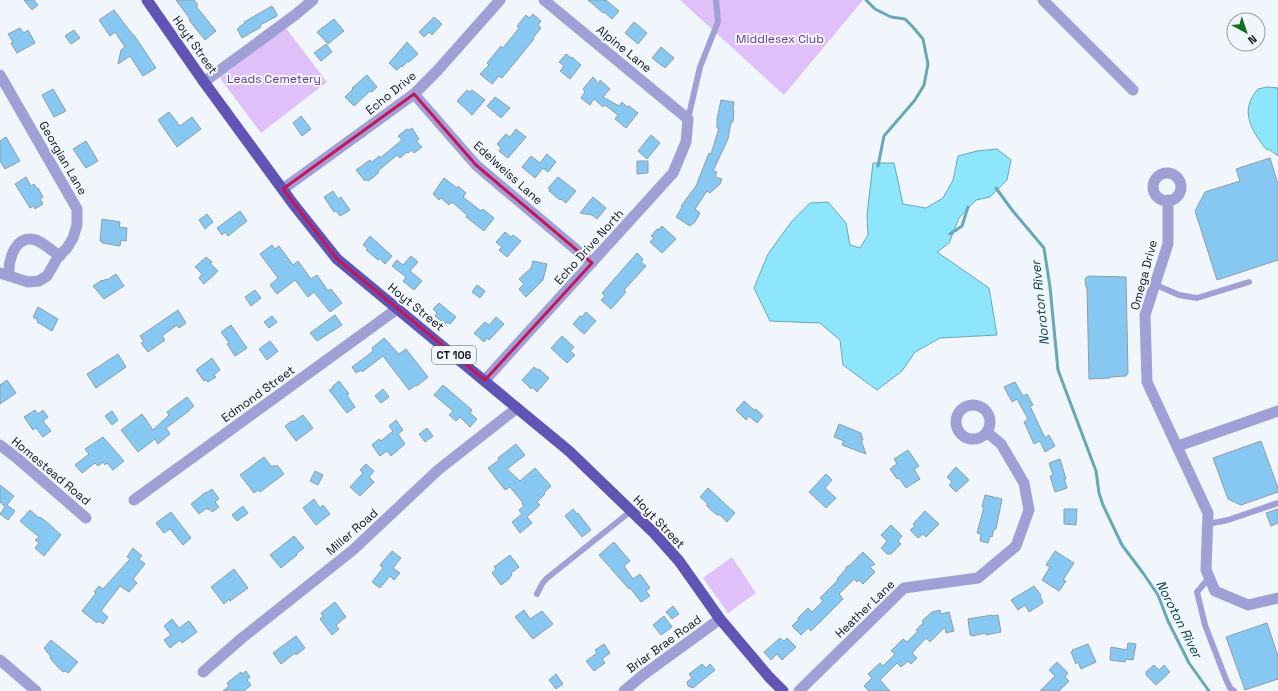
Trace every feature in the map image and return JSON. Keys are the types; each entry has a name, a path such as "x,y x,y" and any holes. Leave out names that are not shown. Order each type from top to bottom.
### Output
{"main road":[{"name":"Hoyt Street","path":"147,0 204,82 337,259 569,451 656,535 679,561 720,619 769,677 784,691"}],"street":[{"path":"204,82 313,0"},
{"name":"Echo Drive","path":"283,189 414,94 437,71 500,0"},
{"name":"Alpine Lane","path":"544,0 688,119"},
{"path":"1043,0 1133,90"},
{"name":"Georgian Lane","path":"0,75 77,209 77,225 73,238 46,276 38,281 28,282 5,274 9,269 13,251 21,241 26,239 37,240 60,256"},
{"name":"Edelweiss Lane","path":"414,94 476,165 592,263"},
{"name":"Echo Drive North","path":"485,380 673,173 686,142 688,119"},
{"name":"Omega Drive","path":"1168,200 1168,244 1156,285 1145,314 1147,382 1208,513 1206,570 1215,591 1248,605 1278,598"},
{"name":"Edmond Street","path":"134,500 397,309"},
{"name":"Miller Road","path":"203,672 242,638 353,550 438,470 517,408"},
{"path":"1178,446 1278,411"},
{"name":"Heather Lane","path":"799,691 904,588 978,578 1016,546 1029,510 1024,483 1001,444 988,432"},
{"name":"Homestead Road","path":"0,445 86,518"},
{"name":"Briar Brae Road","path":"624,691 643,675 720,619"},
{"path":"0,660 36,691"}],"lane":[{"path":"688,119 700,67 718,22 716,0"},
{"path":"1156,285 1179,295 1197,298 1249,282"},
{"path":"1208,524 1228,520 1278,503"},
{"path":"537,594 546,579 631,511"},
{"path":"1209,578 1197,592 1205,625 1225,678 1230,688 1234,691"}],"highlighted area":[{"path":"414,94 476,165 592,263 485,380 337,259 283,189"}],"green space":[{"name":"Middlesex Club","path":"680,0 863,0 784,95"},
{"name":"Leads Cemetery","path":"285,27 327,82 261,133 220,78"},
{"path":"732,557 756,593 728,613 703,578"}],"water":[{"path":"1267,87 1278,88 1278,156 1266,149 1256,135 1249,120 1248,112 1252,97 1258,89"},
{"path":"997,149 1011,160 1007,180 990,197 976,200 959,218 949,243 937,252 989,288 997,335 940,338 915,352 902,371 877,390 843,365 840,340 820,323 770,321 754,288 768,254 792,221 810,203 828,202 846,223 850,245 860,248 868,235 867,215 873,163 894,163 903,204 926,208 943,198 953,180 958,156 977,151"}],"building":[{"path":"24,0 34,0 38,5 32,10"},
{"path":"176,0 194,0 198,5 196,6 216,31 205,40 189,20 190,19"},
{"path":"588,0 606,0 619,11 612,19"},
{"path":"272,6 277,16 260,25 261,27 242,38 237,29 245,23 244,22"},
{"path":"114,10 134,35 156,68 143,76 130,56 118,64 121,50 125,47 115,32 110,36 99,20"},
{"path":"533,14 541,21 538,25 541,28 533,38 534,39 502,78 499,76 492,84 480,74 489,65 487,63 501,46 503,48 519,28 517,26 526,15 529,18"},
{"path":"434,17 442,24 432,35 429,32 424,37 419,32"},
{"path":"334,19 344,31 328,44 317,32"},
{"path":"634,22 647,33 638,44 625,33"},
{"path":"20,28 24,33 28,30 35,43 17,53 8,34"},
{"path":"74,30 80,38 71,44 65,36"},
{"path":"407,42 418,54 397,70 389,63"},
{"path":"326,44 332,52 321,61 314,53"},
{"path":"661,47 674,58 665,68 652,58"},
{"path":"566,54 581,65 570,79 560,71 564,66 559,62"},
{"path":"367,75 377,87 372,92 370,91 354,106 345,97 353,89 352,88"},
{"path":"593,77 599,84 600,80 610,89 603,97 619,106 622,102 627,107 629,106 638,113 626,128 615,119 618,115 605,105 603,107 594,99 590,105 581,98 585,92 583,89"},
{"path":"53,89 66,111 54,117 42,95"},
{"path":"467,90 469,92 472,90 485,100 472,115 457,101"},
{"path":"495,97 510,108 501,118 487,106"},
{"path":"721,100 734,102 733,122 731,122 728,139 713,171 717,172 715,177 722,179 720,184 710,193 707,191 695,209 700,213 695,222 690,226 676,217 682,207 681,206 696,186 709,153 711,154 719,128 717,128 717,119"},
{"path":"169,112 180,126 192,117 201,129 177,147 158,120"},
{"path":"301,116 311,129 302,136 293,123"},
{"path":"412,128 419,139 416,141 422,147 414,153 412,150 408,153 407,152 400,158 397,155 378,171 379,172 375,176 368,181 367,179 365,181 356,170 370,160 372,162 379,156 380,158 402,140 398,136 407,129 409,130"},
{"path":"516,129 526,137 508,158 499,151 501,148 497,144 506,134 510,137"},
{"path":"651,135 660,143 647,159 638,151"},
{"path":"6,137 20,161 5,169 0,161 0,141"},
{"path":"86,141 98,161 86,168 73,149"},
{"path":"547,154 556,162 548,172 543,168 535,178 522,167 531,156 540,163"},
{"path":"1270,158 1278,184 1278,260 1217,280 1195,211 1205,192 1240,181 1236,169"},
{"path":"637,161 648,161 648,173 637,174"},
{"path":"26,177 31,186 34,184 37,189 38,188 43,197 40,199 43,204 35,209 34,206 30,208 15,184"},
{"path":"558,177 576,191 566,203 549,191 551,190 548,188"},
{"path":"444,178 457,188 458,186 466,193 463,197 481,211 483,209 494,218 484,231 466,217 467,215 452,202 449,205 441,198 439,200 433,194"},
{"path":"333,191 338,199 341,197 350,210 340,216 336,211 334,212 324,197"},
{"path":"593,197 606,208 597,219 592,215 580,213"},
{"path":"240,211 247,221 228,236 225,232 222,235 217,228"},
{"path":"207,214 213,222 205,229 199,220"},
{"path":"102,219 120,222 119,227 127,228 126,241 121,240 120,246 102,243 102,241 100,241"},
{"path":"662,226 676,239 662,253 650,242 654,238 651,236"},
{"path":"505,232 511,237 513,235 521,241 507,257 499,250 502,247 496,242"},
{"path":"370,236 392,256 385,264 379,258 378,260 366,250 368,249 363,245"},
{"path":"272,245 275,249 279,246 293,265 298,261 311,279 317,275 328,291 331,289 342,303 330,312 314,292 308,297 295,280 277,294 270,285 278,278 260,254"},
{"path":"637,253 643,259 641,262 646,266 624,290 626,292 611,309 601,300 605,296 602,293"},
{"path":"411,256 418,262 410,271 422,281 414,290 403,281 406,277 392,266 397,260 403,265"},
{"path":"206,257 212,262 210,263 218,271 204,284 199,278 202,274 195,267"},
{"path":"533,261 547,264 543,280 526,297 519,289 524,284 519,279 531,268"},
{"path":"116,274 124,286 104,299 93,286"},
{"path":"1088,276 1126,277 1128,373 1126,376 1089,379 1087,288 1085,279"},
{"path":"477,285 485,291 480,298 472,292"},
{"path":"255,290 261,298 251,306 245,297"},
{"path":"439,303 456,317 450,324 447,322 445,324 435,316 437,313 433,309"},
{"path":"38,307 58,319 52,331 37,322 38,320 33,317"},
{"path":"178,310 186,323 179,328 177,325 162,336 165,340 148,352 141,343 144,342 140,336"},
{"path":"586,312 596,321 584,334 573,324"},
{"path":"335,315 342,325 317,341 310,333"},
{"path":"272,316 277,322 269,328 264,322"},
{"path":"496,317 504,324 489,340 487,338 484,342 474,333 485,322 489,325"},
{"path":"231,325 247,348 235,356 227,344 229,343 221,332"},
{"path":"562,336 574,347 570,351 575,355 567,363 551,348"},
{"path":"384,338 399,354 406,349 428,377 417,386 416,385 409,390 383,356 362,372 361,370 356,373 352,367 372,352 372,348"},
{"path":"270,341 278,351 267,360 259,349"},
{"path":"118,354 126,367 96,388 87,374"},
{"path":"212,358 220,370 214,375 216,377 208,382 206,380 204,381 196,370"},
{"path":"534,367 538,370 539,369 549,378 537,392 532,387 531,389 522,380"},
{"path":"7,380 16,393 0,404 0,385"},
{"path":"339,381 349,394 347,395 355,407 347,413 329,390"},
{"path":"1015,382 1023,396 1027,394 1033,405 1030,406 1045,438 1049,435 1055,446 1045,452 1040,441 1034,444 1024,422 1028,419 1017,399 1012,402 1004,387"},
{"path":"443,385 472,410 470,413 477,419 470,427 460,417 456,421 449,415 453,411 434,395"},
{"path":"383,389 389,397 381,403 375,396"},
{"path":"187,397 194,406 166,428 170,434 158,444 155,439 138,452 121,430 142,414 153,430 169,415 167,412"},
{"path":"744,401 763,416 757,423 749,416 746,420 736,410"},
{"path":"35,410 38,414 43,410 48,417 43,421 51,431 43,437 36,428 33,430 24,417"},
{"path":"112,411 118,420 112,425 105,416"},
{"path":"303,415 313,428 296,441 285,426"},
{"path":"396,420 403,430 398,434 405,444 391,456 387,451 380,456 372,445 379,439 381,441 393,431 389,426"},
{"path":"839,424 861,433 863,440 861,440 866,454 842,445 844,441 834,437"},
{"path":"427,428 433,436 425,442 419,434"},
{"path":"103,437 124,461 113,470 107,463 105,465 103,462 98,466 95,463 82,473 75,465 89,454 85,449"},
{"path":"1261,441 1278,488 1278,492 1241,505 1228,499 1213,458"},
{"path":"516,444 525,455 507,469 520,481 535,468 551,486 537,502 540,505 527,517 532,523 520,533 512,522 522,514 519,510 524,506 522,504 523,503 510,487 505,490 488,468"},
{"path":"908,450 919,466 914,469 920,479 906,488 890,469 897,464 894,459"},
{"path":"264,457 272,467 277,465 284,474 260,492 258,490 254,493 240,475"},
{"path":"1060,459 1067,488 1055,492 1050,476 1053,475 1049,463"},
{"path":"366,464 374,471 369,477 374,482 360,496 350,487 363,473 360,470"},
{"path":"956,467 969,480 956,492 949,485 952,482 947,477"},
{"path":"315,471 323,475 318,485 310,481"},
{"path":"826,474 832,480 825,488 836,498 826,508 809,492"},
{"path":"0,485 14,496 7,505 15,511 8,520 0,514 5,507 0,502"},
{"path":"708,488 735,513 727,522 720,515 717,515 711,510 707,506 707,503 700,497"},
{"path":"212,489 219,499 215,502 219,507 212,512 209,508 208,510 207,508 199,514 191,504"},
{"path":"985,495 1002,499 996,529 994,529 992,537 990,536 988,543 980,541 981,534 977,533 984,507 982,507"},
{"path":"314,499 320,508 323,505 330,514 316,525 303,508"},
{"path":"243,506 248,513 237,521 232,515"},
{"path":"573,509 591,530 582,537 565,516"},
{"path":"1064,509 1077,509 1076,525 1064,524"},
{"path":"1278,509 1278,523 1271,526 1266,513"},
{"path":"30,510 61,535 44,556 35,548 39,543 35,540 39,537 20,521"},
{"path":"925,511 939,524 926,537 923,534 918,538 910,530 915,526 913,524"},
{"path":"171,512 191,538 183,545 170,529 164,533 156,523"},
{"path":"891,525 902,536 898,541 901,544 891,554 887,554 881,548 887,541 881,535"},
{"path":"294,536 304,548 281,568 270,555"},
{"path":"614,542 630,561 624,566 633,579 640,574 650,588 646,591 650,596 641,602 599,555"},
{"path":"133,548 142,556 139,559 145,564 133,579 137,583 129,592 120,586 101,611 108,617 103,624 99,621 97,623 82,611 96,593 94,592 99,586 103,589 130,559 127,557"},
{"path":"392,551 401,558 393,568 400,573 394,580 390,576 380,588 372,582 383,568 380,565"},
{"path":"1055,551 1074,563 1063,580 1066,581 1059,591 1042,580 1050,567 1046,565"},
{"path":"863,552 875,564 870,567 875,572 863,584 859,580 857,582 854,579 839,594 843,599 811,631 808,628 801,635 792,626 808,608 812,612 823,601 820,598 838,580 837,579 846,567"},
{"path":"510,555 519,567 511,573 512,575 508,580 501,585 492,573 496,569 494,567"},
{"path":"234,569 248,588 230,601 229,599 224,604 211,587"},
{"path":"1034,586 1041,595 1040,596 1043,603 1029,612 1025,605 1018,610 1011,600"},
{"path":"335,602 346,617 336,625 339,629 332,635 320,619 323,616 321,613"},
{"path":"673,606 679,614 672,619 666,612"},
{"path":"524,610 530,619 542,611 553,624 533,639 515,617"},
{"path":"940,610 941,614 949,612 954,631 946,633 945,627 930,642 926,638 912,653 917,658 911,664 908,661 901,667 897,663 880,680 890,691 869,691 864,686 872,678 868,674 880,663 883,666 895,654 891,651 903,639 907,642 918,631 916,630 924,622 922,621 932,612"},
{"path":"998,615 1001,632 986,635 986,633 972,636 970,635 968,619"},
{"path":"664,616 672,627 661,635 653,625"},
{"path":"172,619 179,628 189,621 197,632 182,643 180,640 170,648 164,640 171,635 164,626"},
{"path":"1267,623 1278,656 1278,679 1245,690 1226,637"},
{"path":"296,636 305,648 296,655 295,653 281,664 273,653"},
{"path":"780,638 784,641 787,638 796,647 782,660 777,654 771,660 764,652"},
{"path":"51,640 78,662 68,673 65,671 63,672 54,663 44,648"},
{"path":"1128,643 1136,644 1133,660 1126,659 1125,662 1110,660 1111,647 1127,650"},
{"path":"604,644 610,653 602,659 605,663 594,671 586,661 597,653 595,650"},
{"path":"1088,644 1096,662 1081,669 1078,662 1076,664 1071,652 1073,651 1072,650"},
{"path":"1057,662 1068,673 1065,677 1069,681 1059,691 1040,691 1055,676 1049,670"},
{"path":"702,664 706,668 710,664 715,670 693,688 688,686 687,682 692,678 689,674"},
{"path":"1154,665 1159,670 1164,665 1170,672 1156,685 1146,675 1146,672"},
{"path":"246,671 250,677 247,680 251,685 244,691 223,691 229,686 227,683 241,672 242,674"},
{"path":"556,674 563,684 556,689 549,680"}],"waterway":[{"name":"Noroton River","path":"866,0 875,9 891,17 905,19 912,26 923,39 928,64 924,85 915,100 884,136 878,166"},
{"name":"Noroton River","path":"996,188 1012,210 1044,248 1050,287 1058,370 1096,471 1099,493 1103,505 1122,545 1158,595 1168,621 1189,663 1209,691"},
{"name":"Noroton River","path":"950,234 962,226 968,207"}]}
